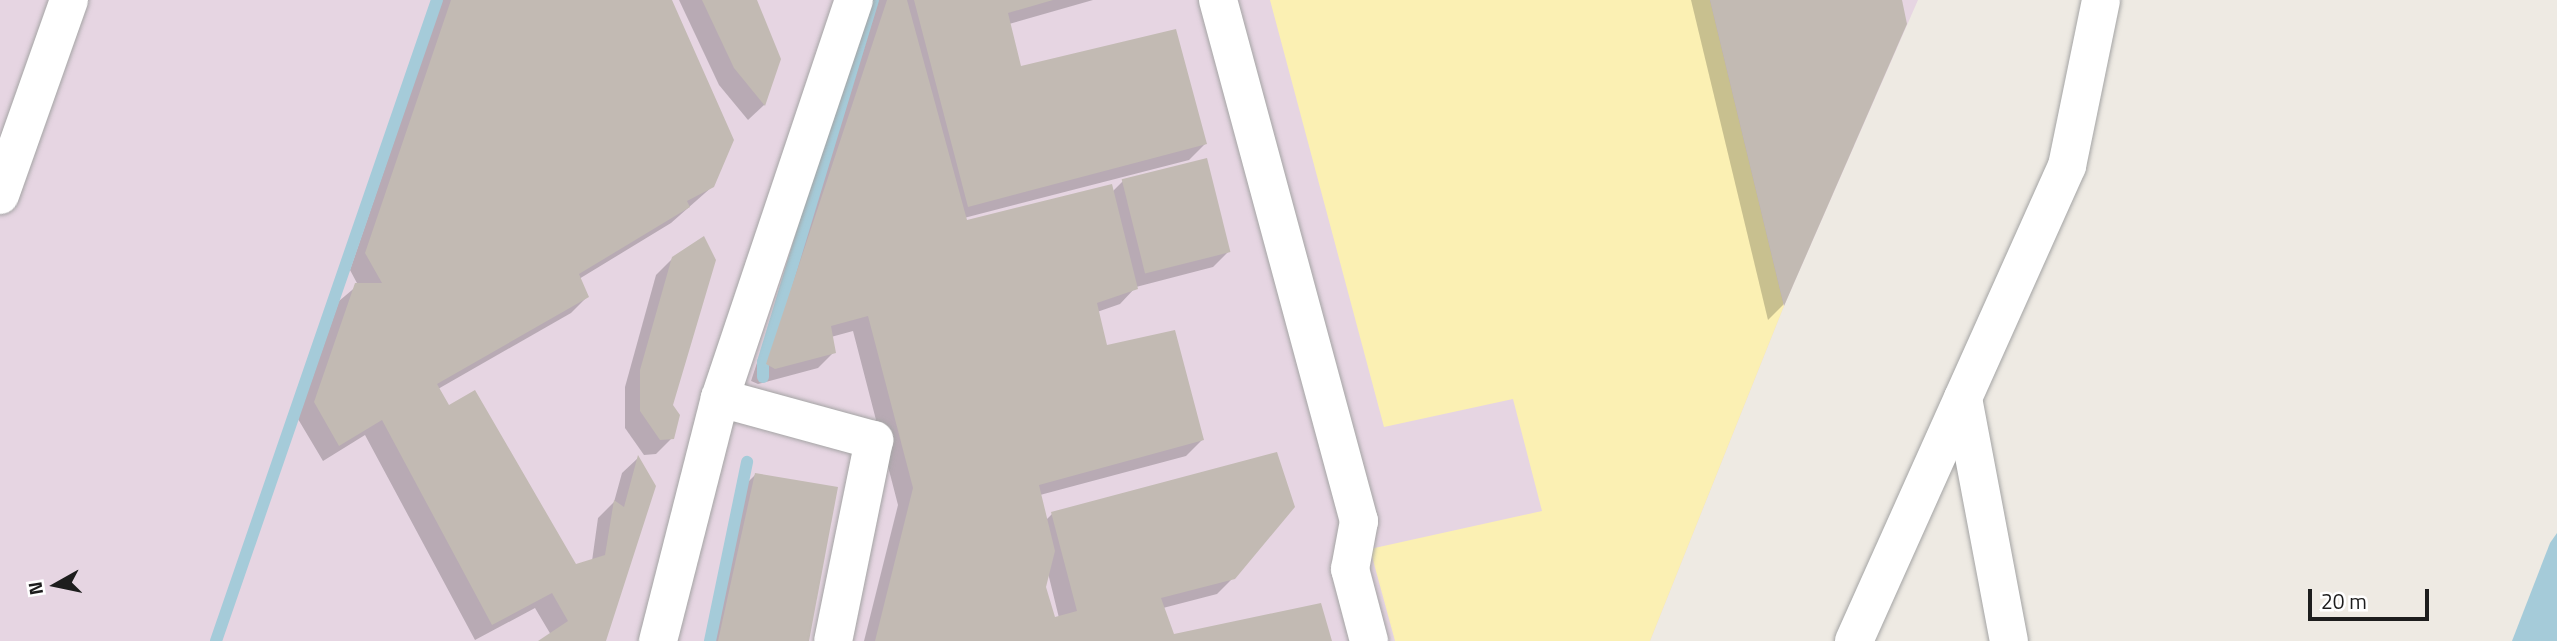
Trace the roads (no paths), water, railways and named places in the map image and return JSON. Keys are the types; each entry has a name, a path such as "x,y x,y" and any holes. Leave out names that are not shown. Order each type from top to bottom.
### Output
{"lane":[{"path":"0,195 69,0"},
{"path":"657,641 720,398 854,0"},
{"path":"1218,0 1359,521 1350,569 1369,641"},
{"path":"1854,641 2067,166 2101,0"},
{"path":"720,398 874,440 833,641"},
{"path":"1962,398 2009,641"}],"water":[{"path":"2557,533 2557,641 2512,641 2550,543"}],"waterway":[{"path":"216,641 437,0"},
{"path":"763,377 763,362 873,0"},
{"path":"710,641 747,462"}]}
